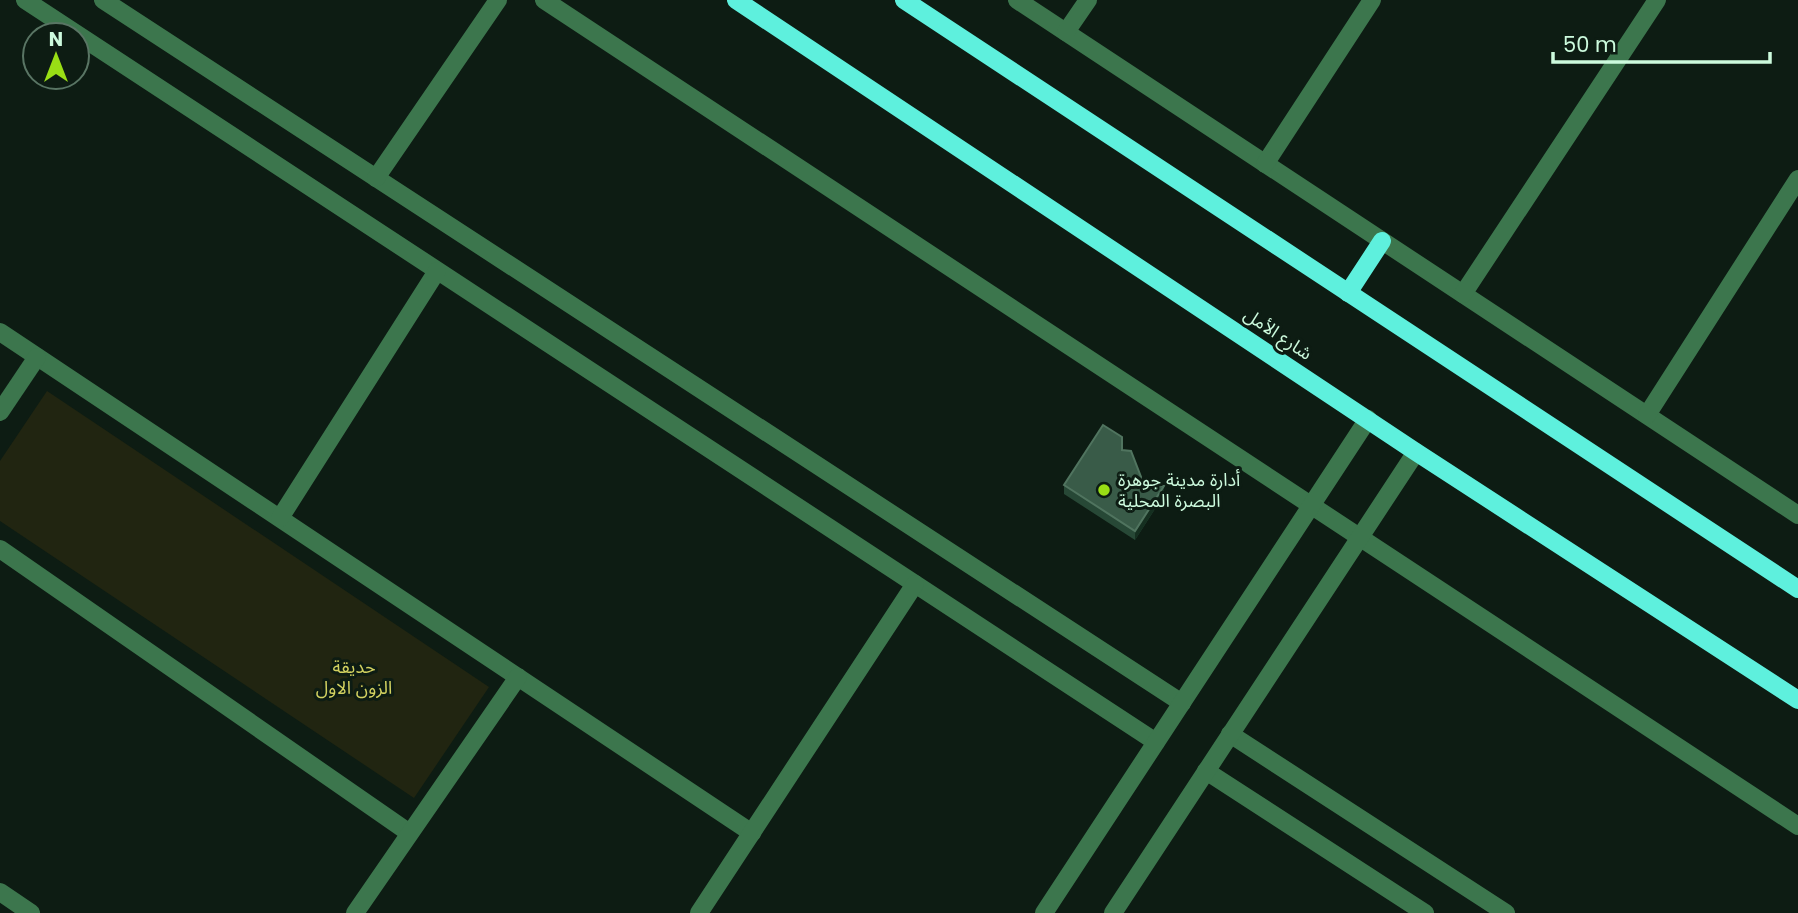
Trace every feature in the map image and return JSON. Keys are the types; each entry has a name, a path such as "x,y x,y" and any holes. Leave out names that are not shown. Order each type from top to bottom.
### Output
{"main road":[{"name":"شارع الأمل","path":"736,0 1416,452 1798,700"},
{"path":"904,0 1798,589"},
{"path":"1348,293 1382,241"}],"street":[{"path":"25,0 1156,742"},
{"path":"103,0 1182,703"},
{"path":"376,178 498,0"},
{"path":"544,0 1798,826"},
{"path":"1017,0 1798,515"},
{"path":"1066,32 1088,0"},
{"path":"1265,164 1373,0"},
{"path":"1463,294 1657,0"},
{"path":"1647,415 1798,179"},
{"path":"280,518 437,271"},
{"path":"0,332 752,833"},
{"path":"0,412 37,357"},
{"path":"1044,913 1368,419"},
{"path":"1113,913 1416,452"},
{"path":"0,549 408,832"},
{"path":"699,913 915,584"},
{"path":"355,913 408,832 518,677"},
{"path":"1230,734 1506,913"},
{"path":"1206,771 1425,913"},
{"path":"0,892 20,910"}],"green space":[{"name":"حديقة الزون الاول","path":"47,391 489,687 414,798 0,521 0,461"}],"building":[{"name":"أدارة مدينة جوهرة البصرة المحلية","path":"1103,425 1122,437 1122,450 1131,451 1141,477 1140,488 1164,486 1135,531 1064,485"}],"place":[{"name":"أدارة مدينة جوهرة البصرة المحلية","path":"1104,490"}]}
